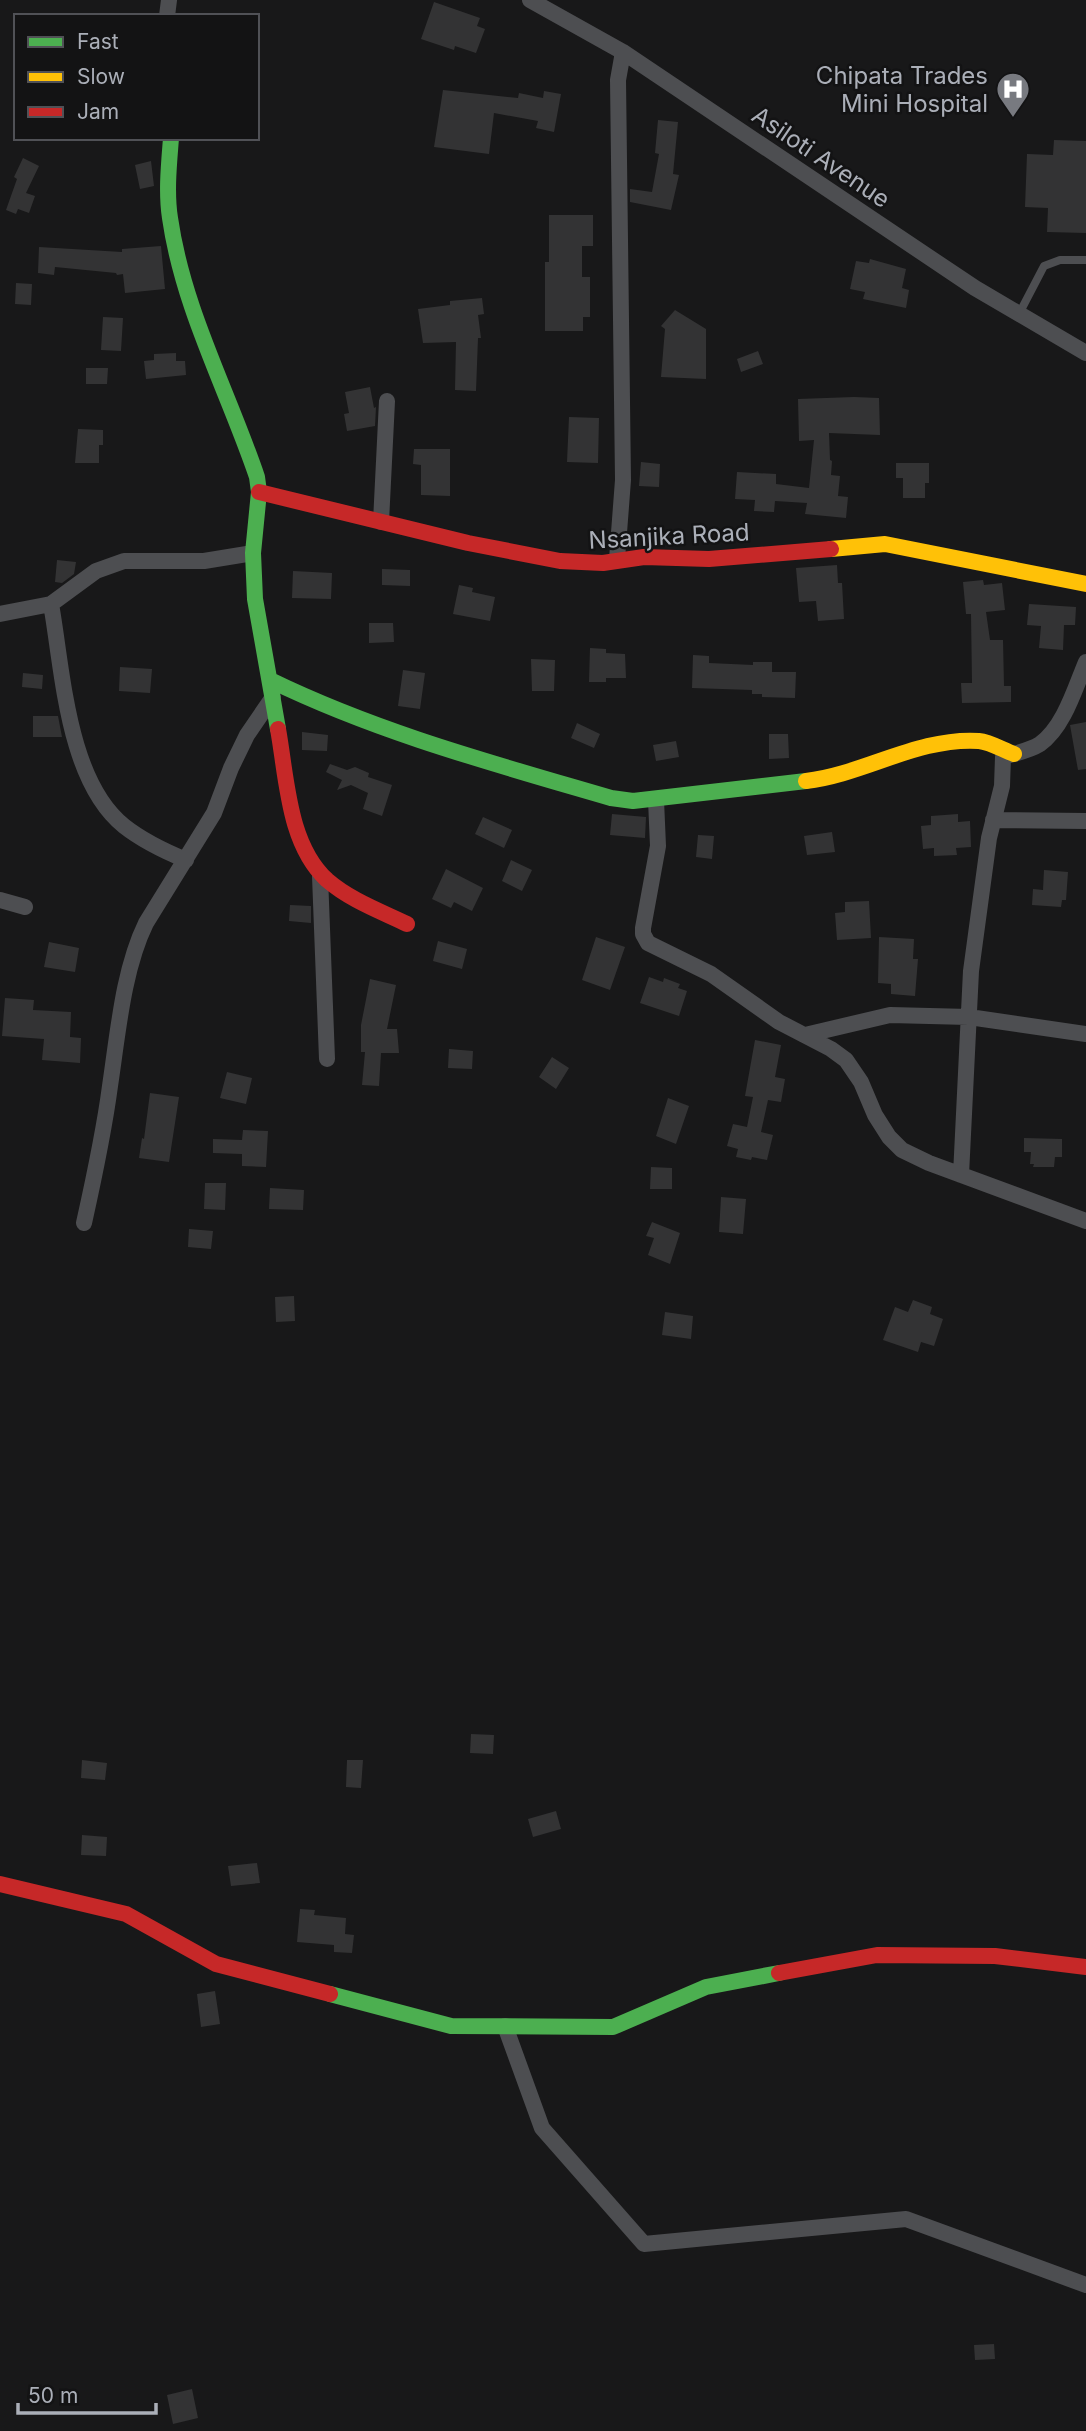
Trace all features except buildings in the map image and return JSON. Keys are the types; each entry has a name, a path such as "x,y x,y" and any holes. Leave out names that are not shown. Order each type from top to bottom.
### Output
{"street":[{"name":"Asiloti Avenue","path":"530,0 623,52 975,288 1086,353"},
{"path":"617,559 623,480 618,80 623,52"},
{"path":"171,140 169,204 179,255 198,320 252,460 259,492 253,553 255,598 297,835 320,876 347,894 407,924"},
{"path":"381,522 387,401"},
{"name":"Nsanjika Road","path":"259,492 560,562 592,563 643,557 709,559 885,544 1086,584"},
{"path":"0,614 51,604 96,572 124,561 204,561 253,553"},
{"path":"51,604 69,721 76,747 89,776 103,801 122,824 152,846 186,860"},
{"path":"961,1175 976,926 993,820 1002,786 1003,757 1024,752 1040,744 1054,728 1086,662"},
{"path":"270,680 322,707 430,746 633,802 814,780 844,774 909,750 948,743 981,741 1014,754"},
{"path":"84,1223 133,955 146,923 214,813 247,735 273,697"},
{"path":"656,800 657,846 644,919 645,938 655,947 711,974 761,1010 846,1060 861,1082 875,1115 894,1143 914,1157 1086,1221"},
{"path":"993,820 1086,821"},
{"path":"320,876 327,1059"},
{"path":"0,900 25,906"},
{"path":"805,1035 890,1015 969,1017 1086,1034"},
{"path":"0,1884 126,1914 216,1964 451,2026 613,2027 706,1987 877,1955 995,1956 1086,1967"},
{"path":"505,2026 542,2127 645,2244 906,2219 1086,2285"}],"lane":[{"path":"1019,314 1044,266 1060,260 1086,260"}],"traffic: fast":[{"path":"171,140 168,198 176,252 196,317 257,477 259,492 253,553 255,599 278,729"},
{"path":"270,680 395,732 611,798 633,801 806,781"},
{"path":"330,1994 451,2026 613,2027 706,1987 779,1973"}],"traffic: slow":[{"path":"831,549 885,544 1086,584"},
{"path":"806,781 849,771 913,750 956,741 979,741 1014,754"}],"traffic: jam":[{"path":"259,492 468,543 560,561 603,563 644,557 709,559 831,549"},
{"path":"278,729 291,810 304,848 314,865 327,880 345,893 407,924"},
{"path":"0,1884 126,1914 216,1964 330,1994"},
{"path":"779,1973 877,1955 995,1956 1086,1967"}],"place":[{"name":"Chipata Trades Mini Hospital","path":"1013,119"}]}
